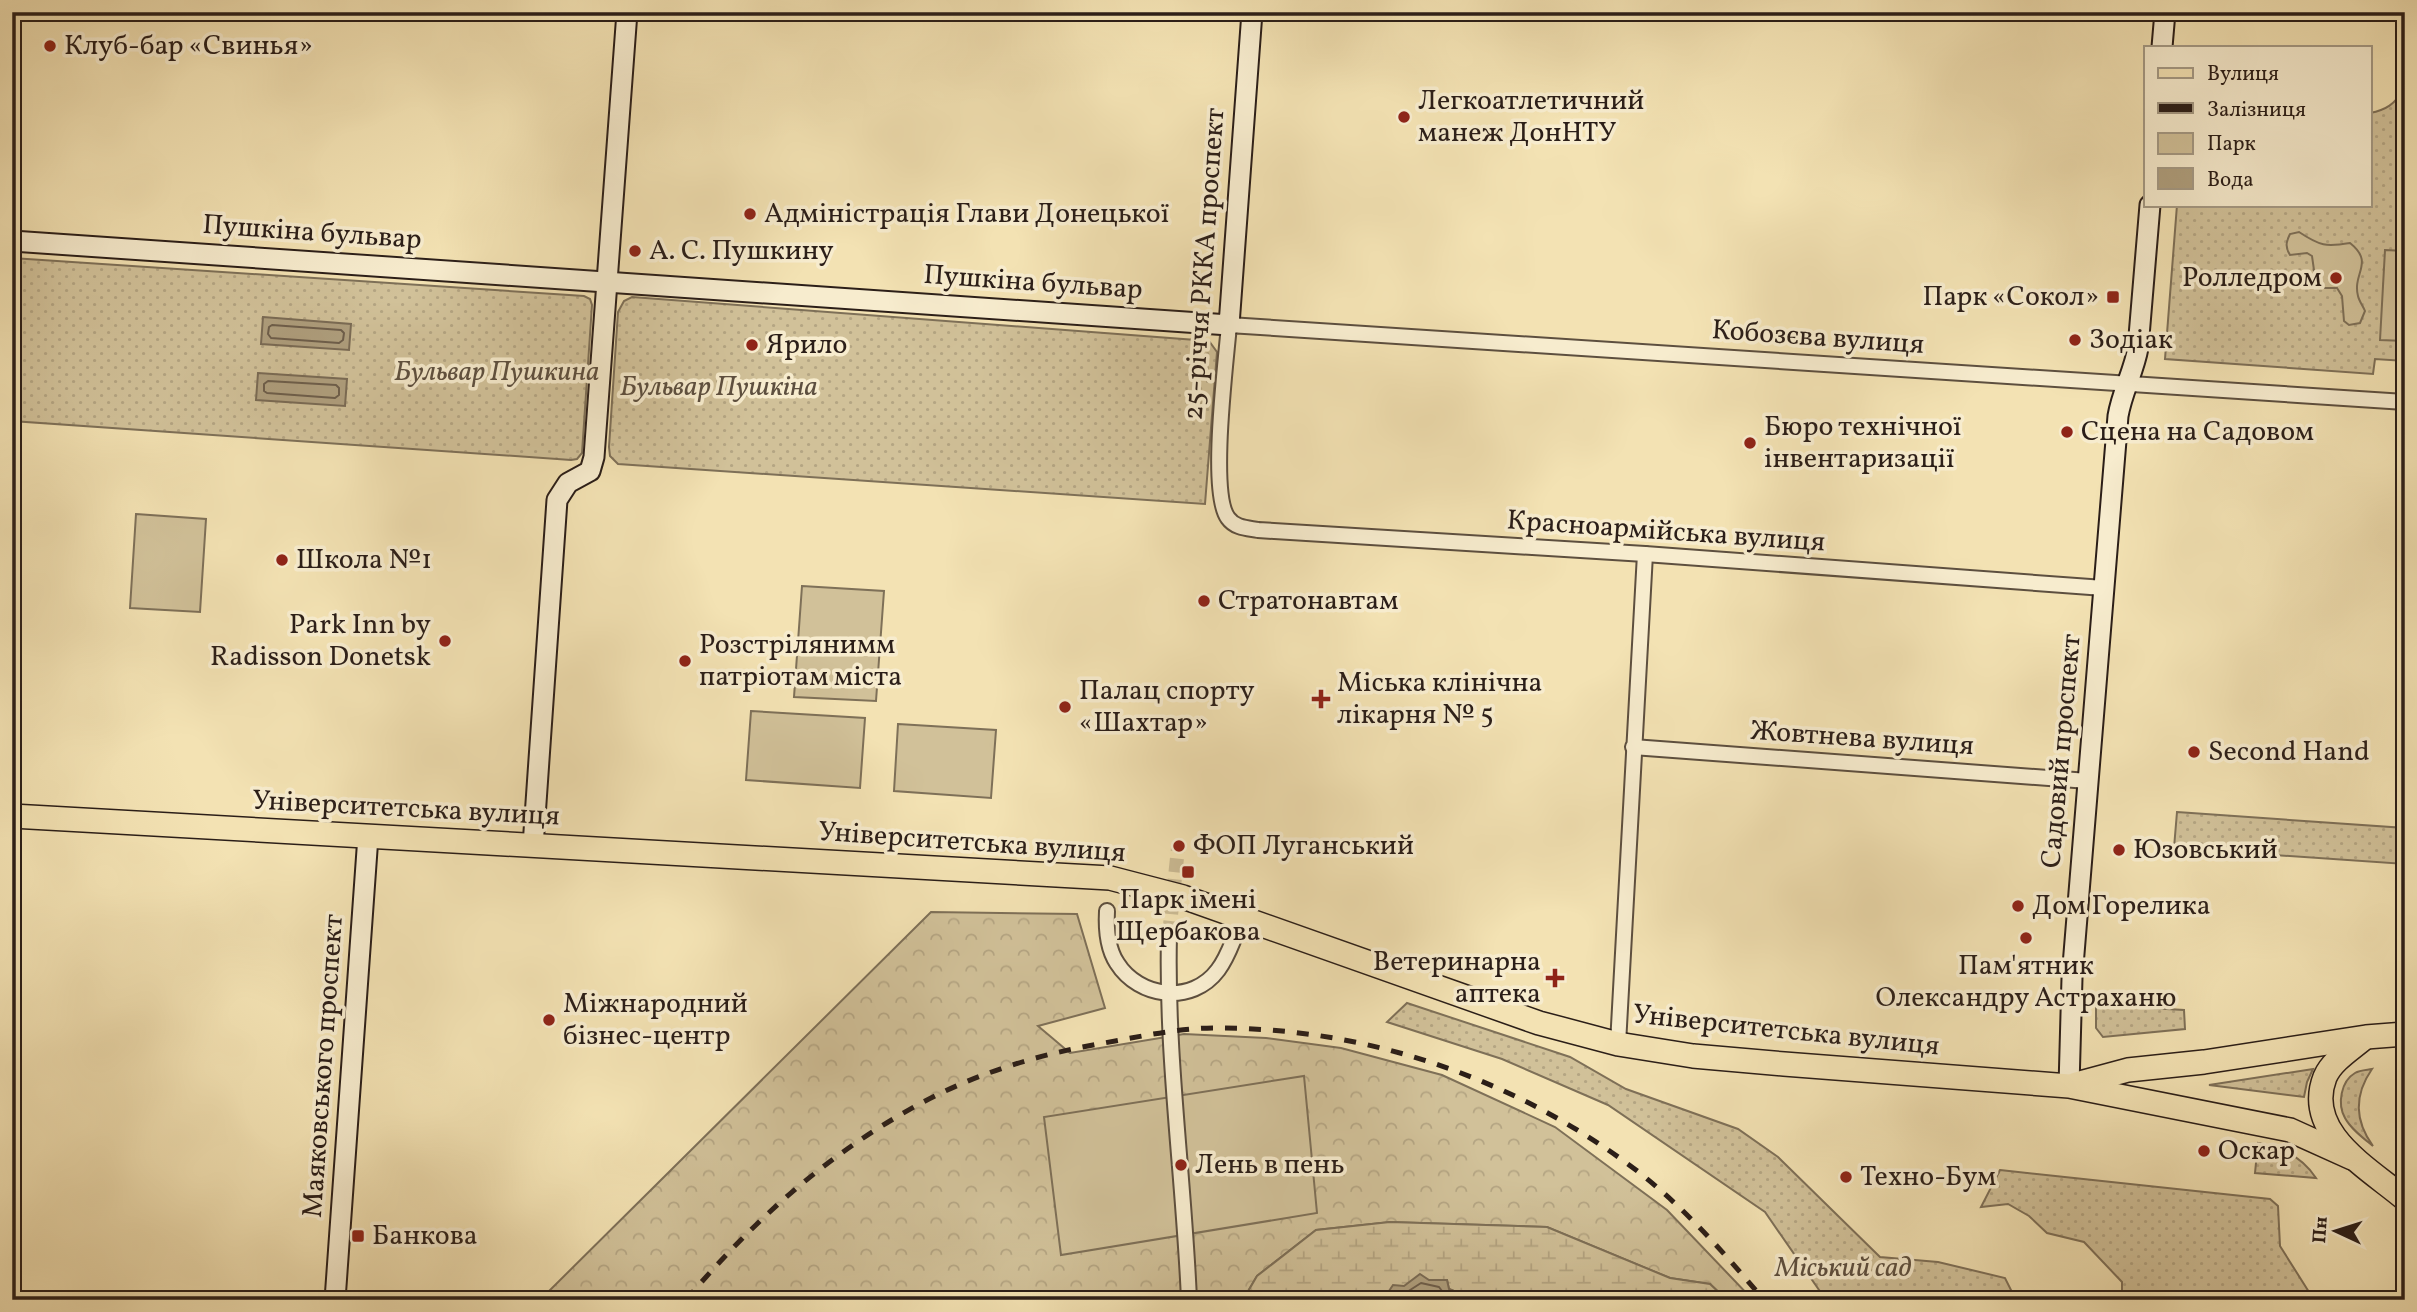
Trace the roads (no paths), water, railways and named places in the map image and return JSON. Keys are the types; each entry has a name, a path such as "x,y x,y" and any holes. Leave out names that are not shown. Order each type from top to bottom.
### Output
{"main road":[{"name":"Університетська вулиця","path":"12,816 1110,878 1183,897 1539,1023 1618,1044 1693,1056 2069,1086 2290,1130 2352,1158"},
{"name":"Університетська вулиця","path":"2069,1086 2128,1070 2405,1034"},
{"path":"2366,1037 2340,1058 2325,1077 2321,1104 2328,1130 2352,1158 2373,1171 2400,1202"}],"street":[{"path":"533,846 557,500 568,482 590,471 594,457 627,12"},
{"name":"25-річчя РККА проспект","path":"1228,518 1220,500 1218,468 1252,12"},
{"path":"2162,46 2165,12"},
{"name":"Садовий проспект","path":"2069,1086 2072,982 2118,416 2138,348 2150,206"},
{"name":"Пушкіна бульвар","path":"12,242 1229,325"},
{"name":"Кобозєва вулиця","path":"1229,325 2405,402"},
{"name":"Красноармійська вулиця","path":"1228,518 1237,526 1258,530 1644,554 2104,588"},
{"path":"1618,1044 1644,554"},
{"name":"Жовтнева вулиця","path":"1633,747 2088,781"},
{"name":"Маяковського проспект","path":"335,1300 368,836"},
{"path":"1107,911 1108,942 1115,961 1127,977 1144,988 1167,993 1183,992 1202,984 1217,971 1233,941"},
{"path":"1169,935 1167,993 1189,1300"}],"water":[{"path":"263,317 351,324 349,350 261,344"},
{"path":"258,373 347,379 345,406 256,400"},
{"path":"1420,1274 1429,1280 1447,1280 1449,1289 1466,1296 1480,1291 1495,1300 1383,1300 1393,1285 1404,1286"}],"tunnel":[{"path":"1169,935 1178,848"}],"railway":[{"path":"686,1300 764,1217 820,1169 881,1126 936,1095 983,1075 1055,1053 1163,1032 1222,1028 1333,1038 1388,1050 1441,1066 1542,1110 1590,1138 1654,1184 1703,1232 1764,1300"}],"place":[{"name":"Клуб-бар «Свинья»","path":"50,46"},
{"name":"Легкоатлетичний манеж ДонНТУ","path":"1404,117"},
{"name":"Адміністрація Глави Донецької","path":"750,214"},
{"name":"А. С. Пушкину","path":"635,251"},
{"name":"Ролледром","path":"2336,278"},
{"name":"Парк «Сокол»","path":"2113,297"},
{"name":"Зодіак","path":"2075,340"},
{"name":"Ярило","path":"752,345"},
{"name":"Сцена на Садовом","path":"2067,432"},
{"name":"Бюро технічної інвентаризації","path":"1750,443"},
{"name":"Школа №1","path":"282,560"},
{"name":"Стратонавтам","path":"1204,601"},
{"name":"Park Inn by Radisson Donetsk","path":"445,641"},
{"name":"Розстрілянимм патріотам міста","path":"685,661"},
{"name":"Міська клінічна лікарня № 5","path":"1321,699"},
{"name":"Палац спорту «Шахтар»","path":"1065,707"},
{"name":"Second Hand","path":"2194,752"},
{"name":"ФОП Луганський","path":"1179,846"},
{"name":"Юзовський","path":"2119,850"},
{"name":"Парк імені Щербакова","path":"1188,872"},
{"name":"Дом Горелика","path":"2018,906"},
{"name":"Пам'ятник Олександру Астраханю","path":"2026,938"},
{"name":"Ветеринарна аптека","path":"1555,978"},
{"name":"Міжнародний бізнес-центр","path":"549,1020"},
{"name":"Оскар","path":"2204,1151"},
{"name":"Лень в пень","path":"1181,1165"},
{"name":"Техно-Бум","path":"1846,1177"},
{"name":"Банкова","path":"358,1236"}],"park label":[{"name":"Бульвар Пушкина","path":"497,372"},
{"name":"Бульвар Пушкіна","path":"719,387"},
{"name":"Міський сад","path":"1843,1268"}]}
